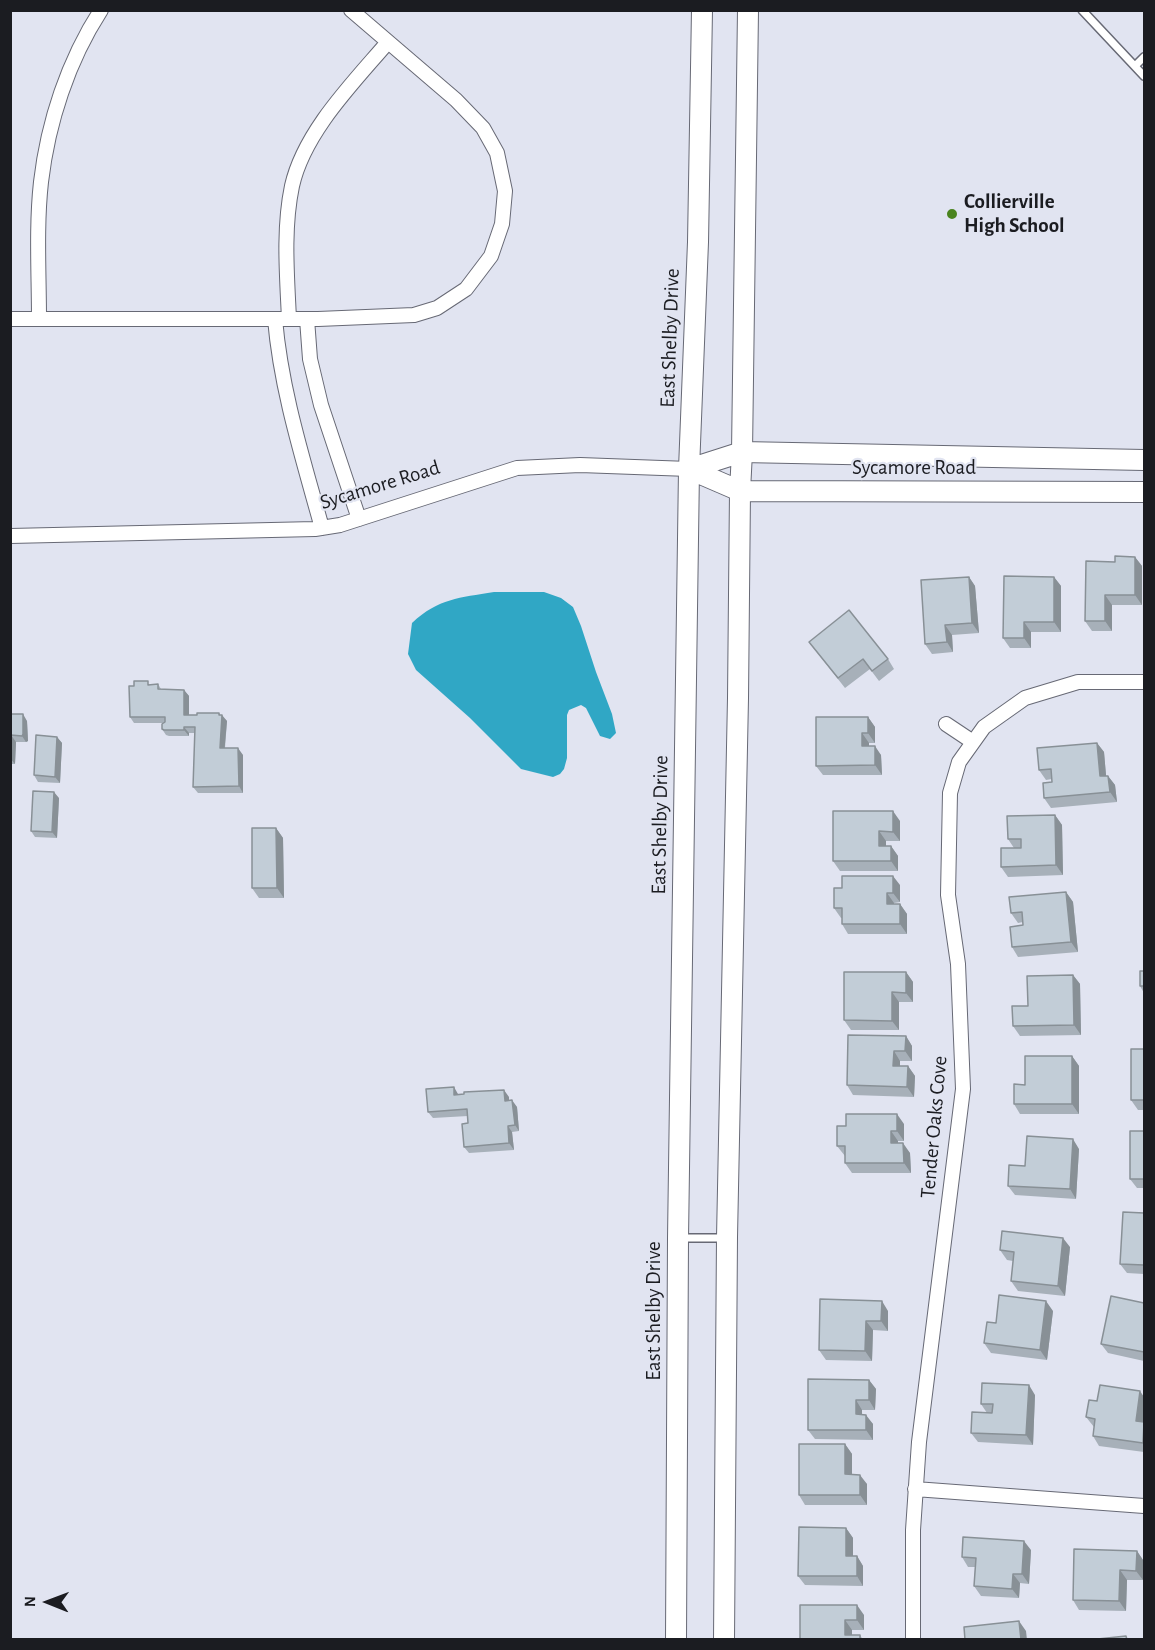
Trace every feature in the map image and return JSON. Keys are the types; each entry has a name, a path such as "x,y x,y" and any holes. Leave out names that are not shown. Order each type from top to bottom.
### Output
{"main road":[{"name":"East Shelby Drive","path":"676,1640 678,1238 689,469 698,242 702,10"},
{"path":"724,1640 727,1238 748,10"},
{"name":"Sycamore Road","path":"689,469 742,452 1144,460"},
{"name":"Sycamore Road","path":"689,469 740,491 1144,492"}],"street":[{"path":"39,319 38,244 41,183 49,137 66,78 100,10"},
{"path":"10,319 307,319 414,315 436,308 466,289 491,256 502,224 505,191 497,153 483,128 456,100 351,10"},
{"path":"322,528 278,356 292,184 305,151 327,116 388,42"},
{"path":"307,319 310,359 321,405 359,519"},
{"name":"Sycamore Road","path":"10,537 322,528 359,519 517,468 580,465 689,469"},
{"name":"Tender Oaks Cove","path":"913,1640 913,1530 919,1442 963,1089 958,964 948,895 950,793 959,762 984,727 1025,699 1078,682 1144,682"},
{"path":"946,724 973,742"},
{"path":"915,1489 1144,1506"}],"lane":[{"path":"1082,10 1144,76"},
{"path":"1135,66 1144,57"},
{"path":"678,1238 727,1238"}],"water":[{"path":"494,592 544,592 561,598 573,607 612,714 616,733 610,739 600,736 586,708 581,705 569,710 567,758 564,769 553,777 521,769 470,718 416,670 408,654 412,623 431,608 450,600"}],"building":[{"path":"1115,556 1135,557 1135,595 1105,595 1105,621 1085,621 1086,561 1115,562"},
{"path":"1004,576 1054,577 1054,622 1024,622 1024,638 1003,638"},
{"path":"969,577 972,623 945,625 947,642 925,644 921,580"},
{"path":"849,610 888,659 872,671 863,659 838,678 809,642"},
{"path":"134,681 148,681 148,685 158,684 158,689 184,690 184,715 219,713 222,715 220,748 238,748 239,786 193,787 195,727 184,727 184,730 164,730 162,724 165,722 165,717 130,717 129,686 134,686"},
{"path":"10,714 23,714 23,734 22,736 11,735 10,750"},
{"path":"816,717 868,717 868,733 862,733 862,746 875,746 875,765 816,766"},
{"path":"36,735 57,737 55,777 34,775"},
{"path":"1097,743 1100,776 1108,776 1110,792 1044,798 1043,783 1052,782 1051,769 1039,770 1037,748"},
{"path":"33,791 54,792 52,832 31,831"},
{"path":"833,811 893,811 893,832 879,831 879,846 891,846 891,861 833,861"},
{"path":"1055,815 1056,865 1001,867 1001,848 1021,848 1021,839 1008,839 1007,816"},
{"path":"252,828 276,828 277,888 252,888"},
{"path":"842,876 893,876 893,893 887,893 887,904 900,904 900,924 842,924 842,908 834,908 834,888 842,888"},
{"path":"1066,892 1071,942 1012,947 1010,927 1023,925 1022,912 1011,913 1009,897"},
{"path":"1140,971 1144,971 1144,986 1140,986"},
{"path":"844,972 906,972 906,993 892,992 892,1021 844,1020"},
{"path":"1073,975 1074,1025 1013,1026 1012,1006 1028,1006 1027,976"},
{"path":"848,1035 906,1036 905,1051 894,1051 893,1066 908,1066 907,1087 847,1085"},
{"path":"1131,1049 1144,1049 1144,1100 1131,1100"},
{"path":"1025,1056 1072,1056 1072,1104 1014,1104 1014,1084 1025,1085"},
{"path":"454,1087 454,1095 464,1094 464,1092 504,1090 505,1101 512,1100 515,1125 508,1126 509,1143 464,1147 462,1124 468,1123 467,1109 428,1112 426,1089"},
{"path":"846,1114 897,1114 897,1131 891,1131 891,1143 903,1143 904,1163 845,1163 845,1146 837,1146 837,1126 846,1126"},
{"path":"1130,1131 1144,1131 1144,1179 1130,1179"},
{"path":"1027,1136 1073,1139 1070,1189 1008,1186 1009,1165 1025,1166"},
{"path":"1123,1212 1144,1213 1144,1265 1120,1264"},
{"path":"1002,1231 1063,1238 1058,1286 1011,1281 1014,1252 1000,1250"},
{"path":"999,1295 1046,1301 1040,1350 984,1343 987,1322 996,1323"},
{"path":"1111,1296 1144,1303 1144,1352 1101,1344"},
{"path":"820,1299 882,1301 881,1321 866,1321 865,1351 819,1350"},
{"path":"808,1379 869,1380 869,1400 856,1400 856,1414 866,1415 866,1430 808,1430"},
{"path":"982,1383 1029,1385 1026,1435 971,1433 972,1412 992,1413 993,1404 981,1404"},
{"path":"1100,1385 1140,1391 1136,1421 1144,1422 1143,1443 1093,1436 1095,1419 1086,1417 1089,1400 1097,1401"},
{"path":"799,1444 845,1444 845,1474 860,1475 860,1495 799,1495"},
{"path":"799,1527 846,1528 846,1556 857,1556 857,1576 798,1576"},
{"path":"963,1537 1024,1541 1022,1574 1013,1574 1012,1589 974,1586 976,1558 962,1557"},
{"path":"1074,1549 1137,1551 1136,1571 1120,1570 1119,1601 1073,1600"},
{"path":"800,1605 857,1605 857,1620 845,1620 845,1635 860,1635 860,1640 800,1640"},
{"path":"1019,1621 1021,1640 965,1640 964,1627"},
{"path":"1126,1636 1127,1640 1088,1640"}],"place":[{"name":"Collierville High School","path":"952,214"}]}
